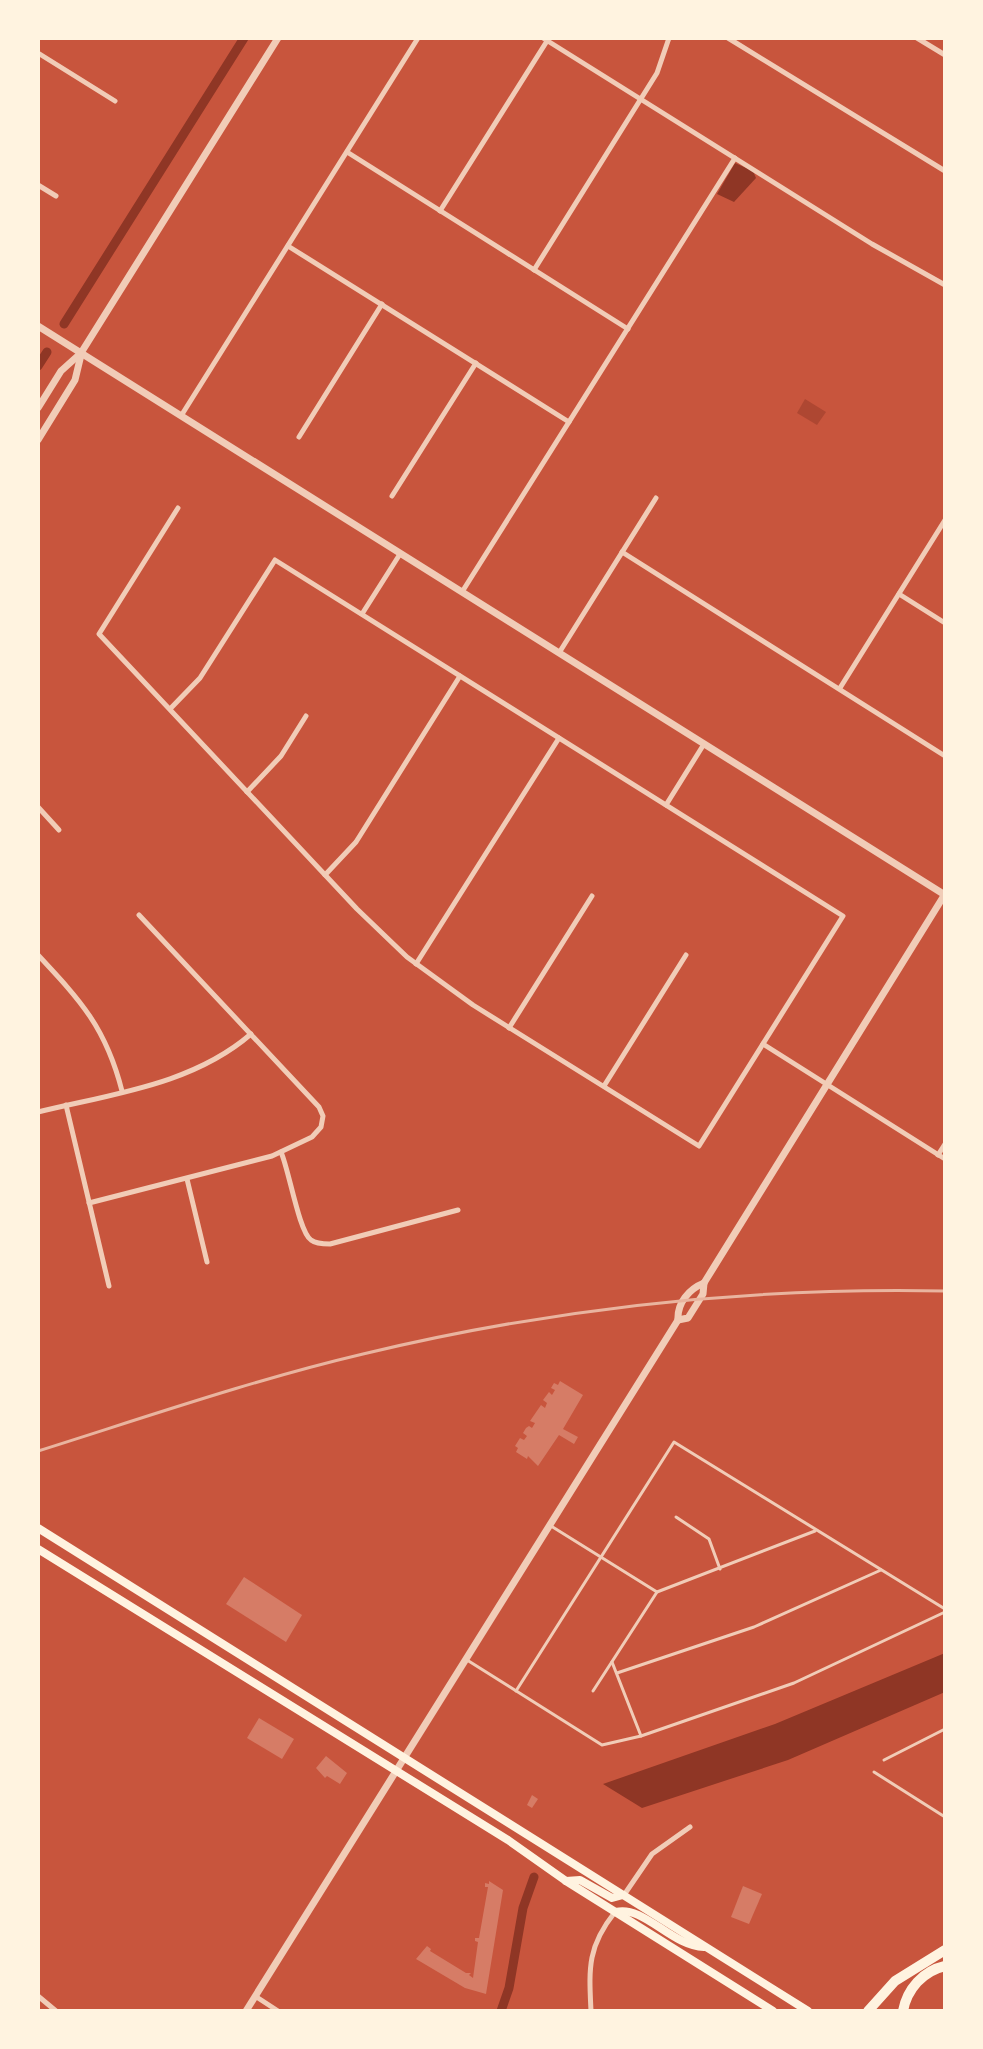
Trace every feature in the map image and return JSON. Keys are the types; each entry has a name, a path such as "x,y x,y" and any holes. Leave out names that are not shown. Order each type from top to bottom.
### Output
{"highway":[{"path":"868,2011 895,1981 945,1950"},
{"path":"903,2011 913,1986 933,1970 945,1966"}],"main road":[{"path":"38,1528 808,2011"},
{"path":"38,1549 397,1770 773,2011"},
{"path":"566,1881 580,1880 612,1898 623,1895"},
{"path":"615,1912 629,1911 689,1947 705,1947"}],"street":[{"path":"38,408 61,371 81,353 278,38"},
{"path":"181,416 418,38"},
{"path":"534,270 657,73 669,38"},
{"path":"728,38 945,171"},
{"path":"917,38 945,55"},
{"path":"440,211 545,39 872,244 945,285"},
{"path":"38,53 115,101"},
{"path":"347,152 628,329"},
{"path":"462,592 735,158"},
{"path":"38,185 56,196"},
{"path":"288,246 569,422"},
{"path":"299,437 382,304"},
{"path":"38,326 945,894 704,1283 703,1294 688,1318 678,1320"},
{"path":"38,440 75,380 81,353"},
{"path":"392,496 476,363"},
{"path":"559,653 656,498"},
{"path":"170,709 200,678 275,560 843,916 699,1146 447,988 384,937 99,634 178,508"},
{"path":"840,688 945,520"},
{"path":"622,552 945,756"},
{"path":"362,614 400,554"},
{"path":"899,594 945,623"},
{"path":"325,875 356,842 460,676"},
{"path":"247,792 281,756 306,716"},
{"path":"416,964 559,738"},
{"path":"666,805 704,744"},
{"path":"38,807 59,830"},
{"path":"509,1028 592,896"},
{"path":"89,1203 254,1163 312,1137 321,1127 323,1116 319,1107 139,915"},
{"path":"38,955 92,1016 110,1049 122,1091"},
{"path":"603,1087 686,955"},
{"path":"38,1112 172,1079 205,1066 251,1034"},
{"path":"763,1044 945,1159"},
{"path":"66,1105 109,1286"},
{"path":"938,1155 945,1144"},
{"path":"281,1152 291,1178 302,1227 311,1240 330,1244 458,1210"},
{"path":"187,1179 207,1262"},
{"path":"246,2011 678,1320 678,1311 691,1288 704,1283"},
{"path":"623,1895 652,1854 690,1827"},
{"path":"591,2011 589,1979 592,1953 603,1927 615,1912"},
{"path":"38,1996 56,2011"},
{"path":"255,1996 278,2011"}],"lane":[{"path":"516,1691 674,1442 945,1611"},
{"path":"676,1517 709,1539 720,1569"},
{"path":"551,1526 657,1592"},
{"path":"593,1691 657,1592 817,1531"},
{"path":"617,1673 754,1627 882,1569"},
{"path":"467,1660 602,1745 641,1736 794,1683 945,1611"},
{"path":"612,1662 641,1736"},
{"path":"884,1760 945,1729"},
{"path":"874,1772 945,1817"}],"shaded area":[{"path":"735,163 753,171 756,178 734,202 717,194"},
{"path":"805,399 826,412 817,425 797,413"},
{"path":"945,1653 945,1692 788,1760 642,1808 603,1784 775,1724"}],"building":[{"path":"560,1381 583,1395 563,1429 578,1437 574,1444 559,1435 538,1466 528,1456 527,1459 516,1452 518,1448 515,1446 520,1438 524,1440 527,1436 523,1433 526,1428 532,1428 535,1423 530,1421 541,1405 545,1408 547,1403 543,1400 549,1392 552,1395 555,1390 551,1388"},
{"path":"244,1577 302,1615 286,1642 226,1604"},
{"path":"259,1718 294,1739 282,1759 247,1738"},
{"path":"326,1756 347,1773 340,1784 327,1776 325,1778 316,1768"},
{"path":"532,1795 538,1799 532,1808 527,1805"},
{"path":"489,1881 503,1890 486,1994 465,1988 416,1959 427,1946 430,1951 471,1973 469,1975 473,1978 478,1942 475,1938 479,1938 488,1887 485,1883 489,1884"},
{"path":"743,1886 762,1894 749,1924 731,1917"}],"waterway":[{"path":"64,324 244,38"},
{"path":"38,366 47,352"},
{"path":"501,2011 509,1988 523,1908 534,1877"}],"railway":[{"path":"38,1451 281,1375 363,1354 507,1324 725,1297 945,1291"}]}
